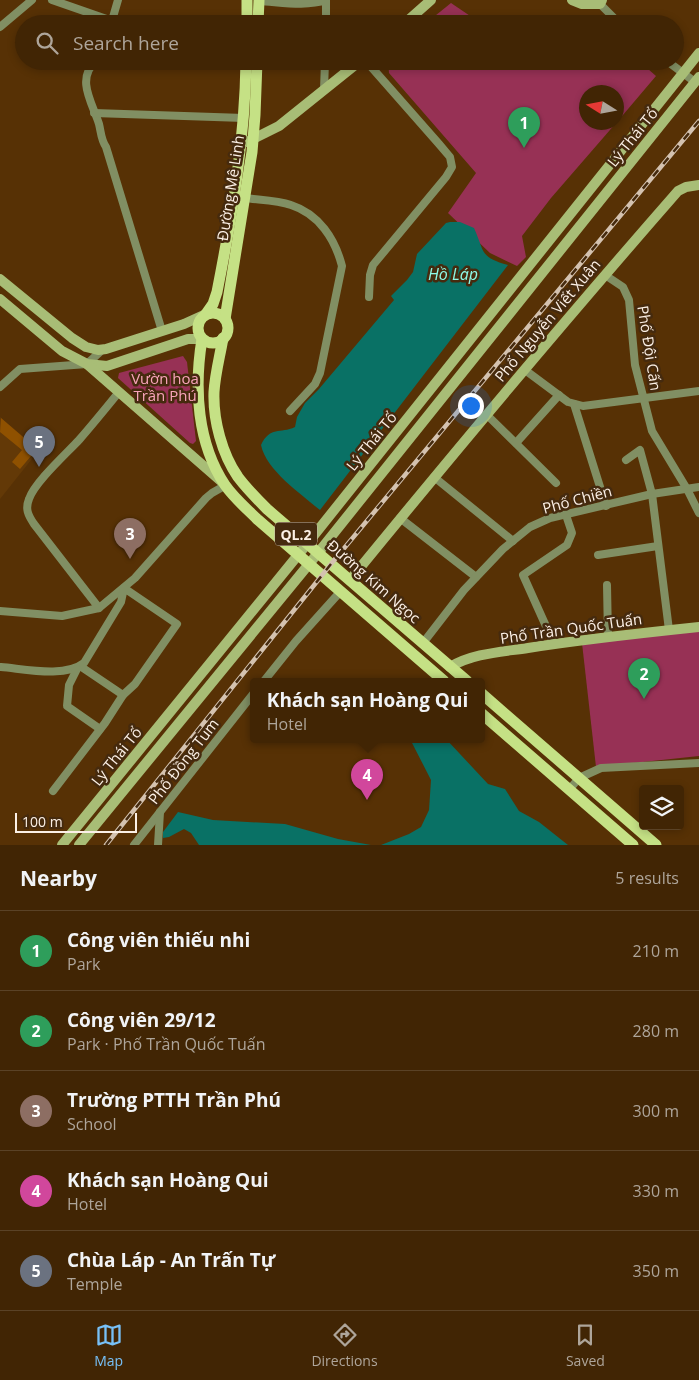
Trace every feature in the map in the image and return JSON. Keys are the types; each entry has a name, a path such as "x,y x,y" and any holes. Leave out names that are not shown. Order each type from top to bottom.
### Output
{"main road":[{"path":"247,0 247,15"},
{"path":"252,0 259,0 258,15"},
{"path":"414,15 431,0"},
{"path":"572,0 582,4 601,2"},
{"name":"Lý Thái Tổ","path":"62,845 308,544 699,53"},
{"name":"Đường Mê Linh","path":"206,314 213,304 217,292 236,190 242,144 246,70"},
{"name":"Đường Mê Linh","path":"225,319 253,139 257,70"},
{"path":"242,144 280,126 349,70"},
{"name":"Lý Thái Tổ","path":"79,845 309,565 697,79"},
{"name":"Phố Nguyễn Viết Xuân","path":"350,580 487,414 678,192 686,187 699,185"},
{"path":"0,279 72,338 86,346 102,350 162,332 206,314 216,313 225,319"},
{"path":"0,299 62,351 87,364 226,485"},
{"name":"QL.2","path":"202,339 198,333 198,326 200,319 206,314"},
{"name":"QL.2","path":"223,338 228,329 225,319"},
{"path":"87,364 107,366 188,339 202,339 213,343 223,338"},
{"name":"Đường Kim Ngọc","path":"223,338 214,389 214,401 220,434 228,460 238,476 250,492 318,553 463,678"},
{"name":"Đường Kim Ngọc","path":"202,339 198,380 200,414 209,451 226,485 240,503 440,678"},
{"name":"Phố Trần Quốc Tuấn","path":"450,667 465,659 476,656 554,644 699,627"},
{"path":"485,696 656,845"},
{"path":"485,716 633,845"}],"street":[{"path":"0,27 32,0"},
{"path":"52,0 92,15"},
{"path":"113,15 118,0"},
{"path":"259,0 301,3 326,0 326,15"},
{"path":"601,2 612,15"},
{"path":"88,70 86,73 90,104 106,147 162,332"},
{"path":"324,90 325,70"},
{"path":"369,297 370,275 373,265 446,177 452,167 450,157 374,70"},
{"path":"679,70 697,79"},
{"path":"94,113 244,118"},
{"path":"245,198 294,206 314,218 323,227 338,250 342,266 320,373 315,384 290,411"},
{"name":"Phố Đội Cấn","path":"605,275 623,287 628,300 635,365 652,430 699,513"},
{"path":"0,387 20,369 87,364 102,350"},
{"path":"525,370 568,402 583,406 699,391"},
{"path":"99,608 34,524 28,515 27,508 29,498 35,488 119,392"},
{"path":"516,443 559,395"},
{"path":"574,404 606,506"},
{"path":"487,414 556,483"},
{"path":"626,460 640,450 652,494 669,630"},
{"path":"434,478 514,541"},
{"path":"0,611 62,616 99,608 136,578 206,498 226,485"},
{"name":"Phố Chiền","path":"423,643 476,577 504,549 530,528 550,518 652,494 699,487"},
{"path":"554,644 524,575 567,544 572,533 566,515"},
{"path":"400,518 476,577"},
{"path":"598,555 658,546"},
{"path":"607,585 608,637"},
{"path":"100,729 67,706 69,685 121,602 124,588"},
{"path":"53,791 123,695 135,684 177,624 124,588"},
{"path":"266,678 296,641 340,592"},
{"path":"1,667 55,671 78,668 123,695"},
{"name":"Phố Đồng Tum","path":"134,845 250,698"},
{"path":"569,790 579,778 601,768 699,763"},
{"path":"158,845 160,812"}],"shaded area":[{"path":"0,417 39,450 0,499"}],"green space":[{"path":"451,3 469,15 436,15"},
{"path":"389,70 649,70 656,76 624,114 624,85 579,85 579,130 610,130 551,198 522,236 526,257 517,266 490,253 448,213 476,173 389,73"},
{"name":"Vườn hoa Trần Phú","path":"183,356 187,362 196,441 193,444 118,378 119,373"},
{"path":"699,630 699,756 596,767 582,643"}],"water":[{"name":"Hồ Láp","path":"460,222 474,228 487,256 508,265 320,510 285,481 264,454 261,445 268,435 295,427 297,417 305,403 394,300 391,296 413,272 417,254 446,223"},
{"path":"412,743 450,743 488,784 505,789 519,811 539,822 568,845 381,845 421,827 429,810 431,780"},
{"path":"178,812 213,820 285,824 338,839 371,845 199,845 191,833 184,829 163,838 163,832"}],"building":[{"path":"1,418 37,449 20,469 12,462 22,450 0,432"}],"railway":[{"path":"106,845 331,564 699,121"}],"place":[{"name":"Công viên thiếu nhi","path":"524,148"},
{"name":"Chùa Láp - An Trấn Tự","path":"39,467"},
{"name":"Trường PTTH Trần Phú","path":"130,559"},
{"name":"Công viên 29/12","path":"644,699"},
{"name":"Khách sạn Hoàng Qui","path":"367,800"}]}
